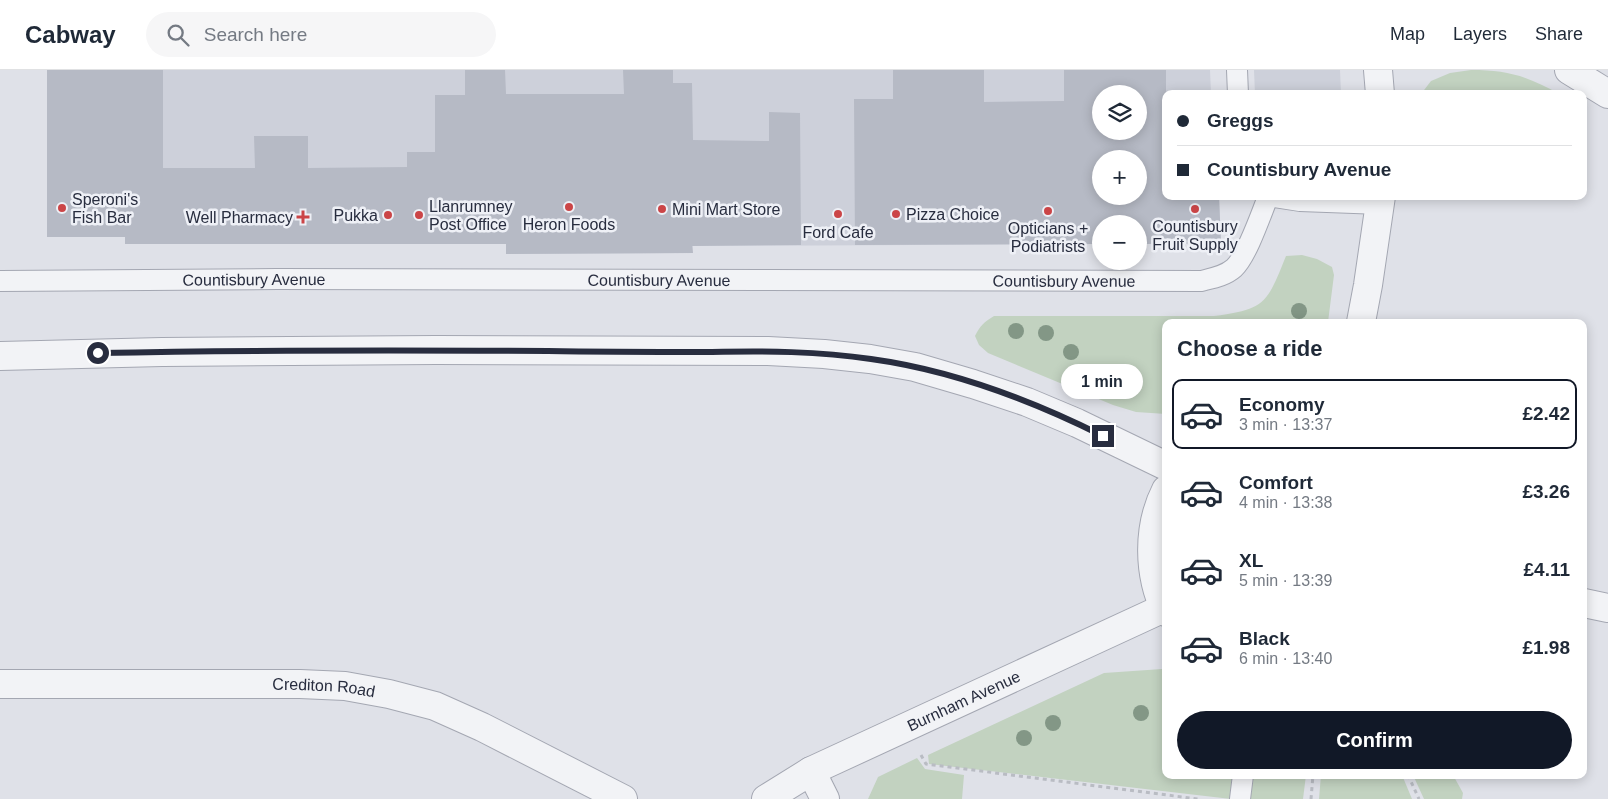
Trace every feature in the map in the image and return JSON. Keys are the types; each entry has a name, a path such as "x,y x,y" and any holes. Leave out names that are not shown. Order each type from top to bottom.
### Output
{"street":[{"path":"1378,70 1380,90"},
{"path":"1569,70 1608,94"},
{"path":"1362,319 1381,200"},
{"path":"0,356 162,352 417,350 768,351 824,354 870,359 915,367 974,384 1027,402 1077,423 1162,464"},
{"path":"1162,497 1153,535 1153,569 1162,604"},
{"path":"1587,604 1608,608"},
{"name":"Burnham Avenue","path":"766,799 811,771 1162,611"},
{"name":"Crediton Road","path":"0,684 300,684 345,686 389,694 435,706 482,726 623,799"},
{"path":"811,771 824,799"}],"lane":[{"path":"1237,70 1238,90"},
{"name":"Countisbury Avenue","path":"0,281 268,279 1201,281 1221,276 1235,268 1266,200"},
{"name":"Countisbury Avenue","path":"1294,200 1381,200"},
{"path":"1240,799 1242,779"}],"path":[{"path":"905,727 926,764 1198,799"},
{"path":"1311,799 1313,779"},
{"path":"1410,779 1419,799"}],"shaded area":[{"path":"47,70 1210,70 1211,90 1162,90 1162,200 1219,200 1221,243 1147,244 1147,215 1092,215 1092,244 693,246 693,253 506,254 506,244 125,244 125,237 47,237"},
{"path":"1254,70 1340,70 1341,90 1255,90"}],"green space":[{"path":"1471,70 1496,71 1527,78 1551,90 1424,90 1431,81 1450,73"},
{"path":"1302,255 1317,259 1332,267 1334,275 1328,319 1162,319 1162,414 1136,412 1113,405 988,353 979,345 975,336 983,324 994,316 1214,316 1245,310 1255,306 1269,294 1286,256"},
{"path":"1162,669 1162,779 1234,779 1231,799 929,764 928,755 1104,673"},
{"path":"917,758 925,769 964,775 962,799 868,799 878,777"},
{"path":"1250,779 1306,779 1303,799 1248,799"},
{"path":"1321,779 1404,779 1412,799 1319,799"},
{"path":"1415,779 1455,779 1463,793 1462,799 1424,799"}],"building":[{"path":"47,70 163,70 163,168 255,168 254,136 308,136 308,168 407,167 407,152 435,152 435,95 465,95 465,70 505,70 506,94 624,94 623,70 673,70 673,83 692,83 693,140 769,141 769,112 800,113 801,245 692,246 693,253 506,254 506,244 125,244 125,237 47,237"},
{"path":"893,70 984,70 984,102 1064,101 1064,70 1166,70 1166,90 1162,90 1162,200 1219,200 1221,243 1147,244 1147,215 1092,215 1092,244 855,245 854,99 893,99"}],"place":[{"name":"Heron Foods","path":"569,207"},
{"name":"Speroni's Fish Bar","path":"62,208"},
{"name":"Mini Mart Store","path":"662,209"},
{"name":"Countisbury Fruit Supply","path":"1195,209"},
{"name":"Opticians + Podiatrists","path":"1048,211"},
{"name":"Ford Cafe","path":"838,214"},
{"name":"Pizza Choice","path":"896,214"},
{"name":"Pukka","path":"388,215"},
{"name":"Llanrumney Post Office","path":"419,215"},
{"name":"Well Pharmacy","path":"303,217"}],"route":[{"path":"98,353 436,350 768,351 824,354 870,359 915,367 974,384 1027,402 1103,436"}]}
